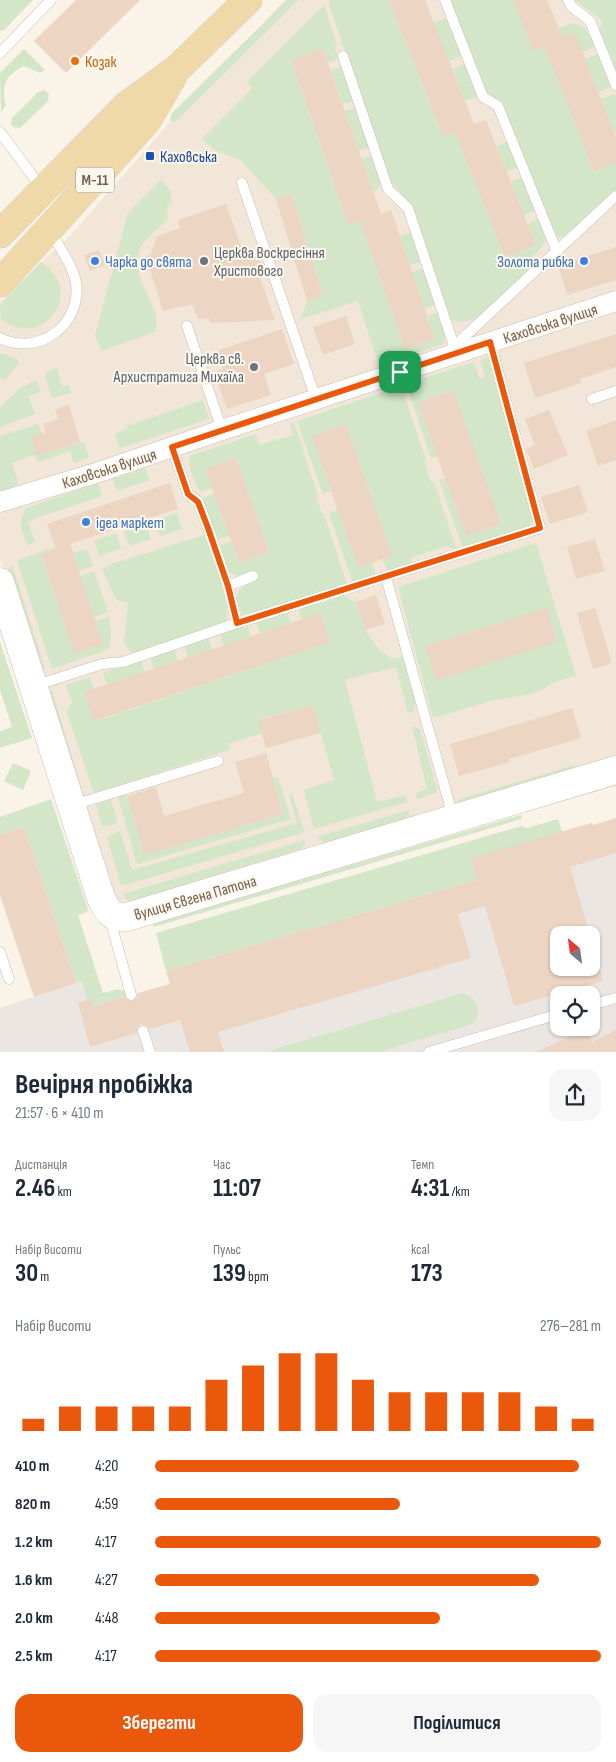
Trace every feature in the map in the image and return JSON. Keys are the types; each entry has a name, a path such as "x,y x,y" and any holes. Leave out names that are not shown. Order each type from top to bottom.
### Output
{"main road":[{"name":"М-11","path":"0,234 126,104 178,68 248,0"},
{"name":"М-11","path":"0,283 147,121 178,68"}],"street":[{"name":"Каховська вулиця","path":"0,502 96,473 316,399 448,352 490,342 616,301"},
{"path":"0,582 6,621 34,687 100,898 108,912"},
{"name":"вулиця Євгена Патона","path":"108,912 118,918 127,917 616,770"}],"lane":[{"path":"1,50 51,0"},
{"path":"445,0 483,97 498,106 557,252"},
{"path":"568,0 571,6 590,21 616,86"},
{"path":"343,56 388,189 408,208 411,216 448,352 616,196"},
{"path":"0,132 43,190"},
{"path":"242,183 316,399"},
{"path":"0,338 16,344 38,342 57,332 71,315 75,304 76,282 73,272 49,230"},
{"path":"187,326 222,430"},
{"path":"34,687 102,664 123,662 237,623 540,528 490,342"},
{"path":"592,398 616,391"},
{"path":"172,447 188,494 198,502 228,586 237,623"},
{"path":"228,586 253,576"},
{"path":"386,577 454,820"},
{"path":"71,805 218,761"},
{"path":"108,912 131,995"},
{"path":"0,952 9,979"},
{"path":"600,1002 616,998"},
{"path":"429,1052 550,1017"},
{"path":"144,1031 150,1052"}],"shaded area":[{"path":"285,0 616,0 616,756 323,843 192,885 121,902 113,898 0,558 0,301 71,235 176,115"},
{"path":"616,818 616,1052 0,1052 0,1008 82,981 87,1000 91,999 93,1006 170,984 166,971 477,880 471,858 592,823 599,845"}],"green space":[{"path":"0,0 33,0 4,30 0,31"},
{"path":"287,0 298,0 174,123 170,120 172,113"},
{"path":"330,0 389,0 443,136 455,132 505,257 536,245 528,224 539,218 545,235 544,244 527,263 528,269 525,275 501,299 481,315 460,322 451,319 448,315 413,210 390,180 329,5"},
{"path":"449,0 513,0 533,50 544,46 594,172 616,163 616,191 566,236 558,237 554,234 501,102 486,92"},
{"path":"575,0 616,0 616,74 599,31 603,23"},
{"path":"324,5 337,45 334,47 339,58 328,63 323,49 291,61 348,225 360,221 405,349 435,339 428,316 438,312 445,331 444,344 379,365 358,301 301,319 307,301 323,295 292,194 276,199 241,160 215,150 202,139 250,91 252,88 247,82"},
{"path":"446,18 461,56 449,61 434,23"},
{"path":"573,23 585,29 595,47 582,52 563,38 559,28"},
{"path":"24,49 45,70 40,73 24,66 13,73 4,86 6,105 1,112 0,73"},
{"path":"598,54 611,87 598,92 585,59"},
{"path":"465,64 478,96 465,101 453,69"},
{"path":"342,67 353,101 343,104 331,70"},
{"path":"44,90 49,94 48,101 20,128 13,127 11,124 12,118 38,92"},
{"path":"615,94 616,131 614,132 601,99"},
{"path":"356,107 370,147 359,151 345,111"},
{"path":"508,141 518,167 507,171 497,146"},
{"path":"373,155 380,181 378,189 373,192 362,159"},
{"path":"522,177 535,211 524,215 511,181"},
{"path":"161,180 170,190 172,204 167,206 168,219 143,244 138,253 137,262 141,280 156,317 155,332 101,351 95,335 128,213"},
{"path":"413,232 422,261 410,265 400,236"},
{"path":"41,262 54,274 60,288 60,301 54,314 44,323 31,328 17,327 1,319 0,305"},
{"path":"424,268 436,305 425,309 412,272"},
{"path":"0,353 18,359 18,364 4,381 0,378"},
{"path":"488,357 533,515 530,526 462,546 439,480 445,478 466,536 500,524 452,390 418,403 437,456 431,458 406,384 474,362 480,379 485,377 480,360"},
{"path":"57,368 62,386 69,385 71,393 52,398 45,375 47,372"},
{"path":"36,380 41,392 28,396 35,414 0,427 0,408 18,389"},
{"path":"401,386 426,460 424,461 431,482 434,482 456,548 446,546 413,557 410,563 387,571 383,560 392,556 346,424 312,436 331,491 323,494 297,421"},
{"path":"203,400 209,419 120,448 115,433 127,429 127,426"},
{"path":"294,422 318,496 316,497 322,514 324,514 347,584 247,616 243,614 238,606 237,595 242,587 260,577 257,571 237,576 229,572 218,546 231,541 239,563 269,552 236,458 205,469 212,488 200,492 192,475 189,456 256,434 259,445 293,435 290,424"},
{"path":"38,424 42,434 31,437 37,455 84,442 89,458 74,463 70,451 38,462 34,455 12,463 18,481 17,485 0,491 0,436"},
{"path":"145,468 149,480 117,491 113,479"},
{"path":"98,483 102,496 28,521 35,542 27,545 21,522 26,508"},
{"path":"214,494 229,536 216,540 201,498"},
{"path":"338,510 358,568 372,563 376,574 353,583 329,513"},
{"path":"177,513 182,529 160,536 155,520"},
{"path":"146,523 151,539 129,546 124,531"},
{"path":"116,533 121,549 99,556 94,541"},
{"path":"205,535 224,592 227,615 226,623 137,654 132,653 124,642 128,604 116,599 102,569 114,563"},
{"path":"536,543 576,676 551,683 546,688 531,694 491,701 433,718 398,587"},
{"path":"55,547 56,549 41,554 74,654 103,644 95,621 109,617 111,635 107,650 52,669 17,560"},
{"path":"87,549 93,566 79,571 73,553"},
{"path":"12,564 45,669 41,669 7,571"},
{"path":"94,571 108,612 94,617 80,576"},
{"path":"340,594 356,602 365,630 381,652 391,659 402,657 415,701 414,711 408,713 396,667 345,680 377,802 406,795 407,802 314,829 304,790 334,780 313,705 259,719 262,733 230,743 229,750 94,793 67,712 72,702 66,685 90,677 94,689 95,721 330,642 321,613 302,620 298,608 318,601 319,604 332,600"},
{"path":"287,611 291,623 260,633 256,622"},
{"path":"247,625 251,636 224,646 220,634"},
{"path":"208,638 212,649 188,658 184,646"},
{"path":"0,642 32,738 0,748 0,731 12,727 0,690"},
{"path":"174,649 178,661 154,669 150,657"},
{"path":"141,660 145,672 107,685 103,673"},
{"path":"52,690 84,796 76,794 48,695"},
{"path":"412,726 419,728 421,733 437,789 436,793 418,799 417,793 427,789"},
{"path":"13,763 31,771 23,790 4,781"},
{"path":"575,765 574,770 460,803 456,800"},
{"path":"278,777 291,819 137,864 118,797 126,794 144,854 283,814 273,778"},
{"path":"292,794 305,832 121,886 107,837 120,831 132,870 297,823 289,795"},
{"path":"51,799 88,909 87,912 78,915 103,993 118,989 124,991 127,996 93,1006 91,999 87,1000 82,981 76,983 24,827 0,835 0,817"},
{"path":"111,800 118,824 102,826 96,804"},
{"path":"409,810 409,816 403,820 331,842 325,843 316,837"},
{"path":"521,815 522,819 154,927 153,923"},
{"path":"558,819 562,832 477,880 166,971 156,933 521,826 527,828"},
{"path":"305,840 305,845 301,849 128,902 123,894"},
{"path":"463,993 472,998 477,1006 477,1015 472,1024 379,1052 271,1052 272,1050"}],"building":[{"path":"76,0 140,0 66,73 34,41"},
{"path":"389,0 425,0 474,124 486,120 536,245 505,257 455,132 443,136"},
{"path":"513,0 547,0 563,38 575,33 616,137 616,163 594,172 544,46 533,51"},
{"path":"323,49 381,214 391,210 435,339 405,349 360,221 348,225 291,60"},
{"path":"292,194 323,296 307,301 276,199"},
{"name":"Церква Воскресіння Христового","path":"226,204 243,252 251,253 259,258 262,265 260,278 275,320 211,323 209,319 198,318 192,304 163,311 146,257 151,254 155,241 158,236 180,228 178,220"},
{"path":"616,247 616,280 567,295 558,265"},
{"path":"99,250 105,265 90,271 84,255"},
{"path":"346,316 355,344 323,355 313,327"},
{"name":"Церква св. Архистратига Михаїла","path":"282,329 294,364 264,374 271,395 227,409 214,372 223,369 216,351"},
{"path":"616,334 616,367 580,379 581,383 535,398 524,363"},
{"path":"453,390 501,524 466,536 418,403"},
{"path":"69,405 80,442 37,456 31,437 46,433 43,424 58,419 55,409"},
{"path":"549,410 568,455 534,469 526,449 535,445 525,419"},
{"path":"616,420 616,460 598,466 586,431"},
{"path":"346,424 392,556 358,568 312,436"},
{"path":"236,458 269,552 239,563 205,469"},
{"path":"170,483 178,509 70,544 103,644 74,654 41,554 56,549 47,524"},
{"path":"579,485 588,512 550,524 541,497"},
{"path":"595,539 605,571 576,579 567,547"},
{"path":"376,595 385,624 365,630 356,602"},
{"path":"547,608 557,642 436,680 425,646"},
{"path":"595,608 612,663 593,669 577,613"},
{"path":"321,613 330,642 94,721 84,692"},
{"path":"313,705 321,733 266,748 258,720"},
{"path":"572,708 581,738 509,759 510,762 459,776 450,744"},
{"path":"266,753 283,814 144,855 127,796 156,787 164,816 244,793 235,762"},
{"path":"616,818 616,853 570,867 587,926 550,926 550,976 600,976 600,971 603,981 585,986 550,986 550,996 514,1006 485,906 458,914 471,958 218,1032 224,1052 190,1052 180,1020 150,1029 141,1024 138,1027 137,1033 90,1047 78,1003 91,999 93,1006 124,997 129,1001 133,1001 138,993 170,984 166,971 477,880 471,858 592,823 593,825"},
{"path":"24,827 76,983 34,997 0,895 0,835"},
{"path":"616,1030 616,1052 536,1052 571,1036 589,1036 592,1042"}],"place":[{"name":"Козак","path":"75,61"},
{"name":"Каховська","path":"150,156"},
{"name":"Чарка до свята","path":"95,261"},
{"name":"Церква Воскресіння Христового","path":"204,261"},
{"name":"Золота рибка","path":"584,261"},
{"name":"Церква св. Архистратига Михаїла","path":"254,367"},
{"name":"ідеа маркет","path":"86,522"}],"route":[{"path":"490,342 540,528 237,623 228,586 208,528 198,502 188,494 172,447 400,372 490,342"}]}
